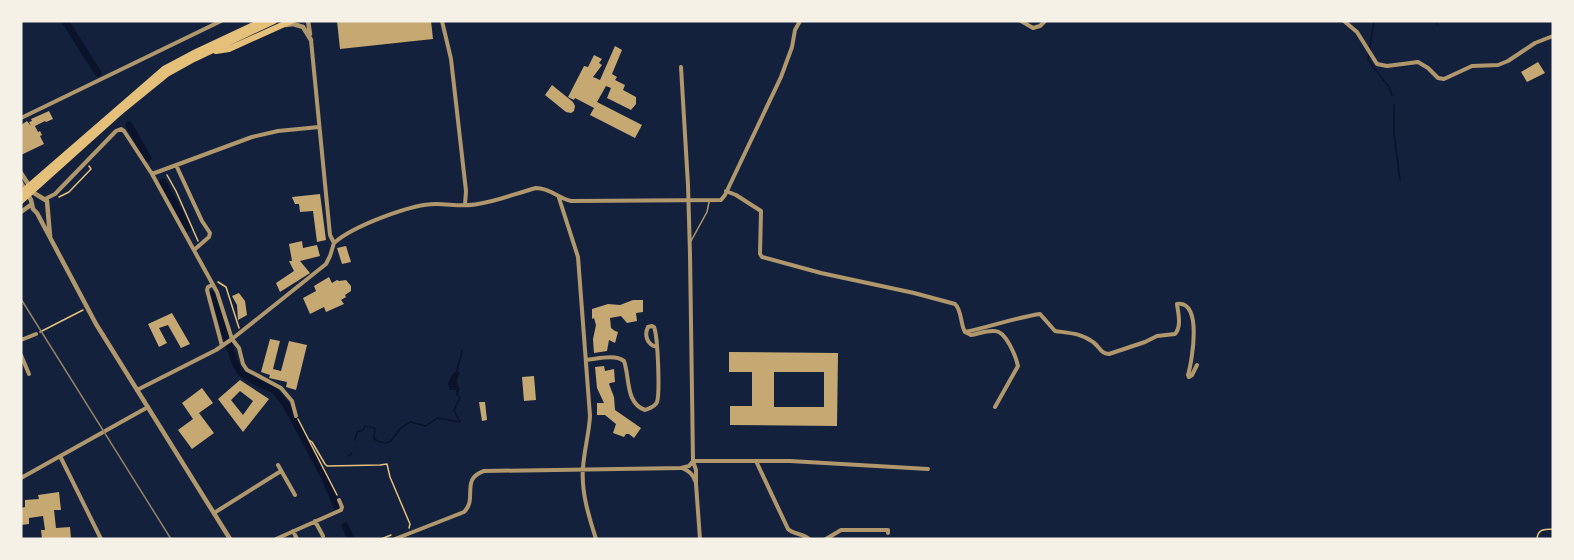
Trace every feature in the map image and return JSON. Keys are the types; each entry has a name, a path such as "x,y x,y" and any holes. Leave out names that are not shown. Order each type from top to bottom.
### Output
{"highway":[{"path":"21,201 40,180 164,69 262,21"},
{"path":"21,194 167,74 208,52 229,49 275,25 291,21"}],"street":[{"path":"21,118 221,21"},
{"path":"309,21 330,235 334,243"},
{"path":"442,21 451,59 466,191 465,206"},
{"path":"137,390 216,350 326,264 334,243 353,231 400,211 435,204 465,206 478,204 536,188 543,188 559,198 571,201 721,200 781,77 792,47 795,30 800,21"},
{"path":"1022,21 1033,28 1045,21"},
{"path":"1344,21 1357,32 1377,64 1387,66 1418,62 1444,80 1472,66 1498,65 1508,61 1535,43 1553,36"},
{"path":"275,25 298,24 307,31 311,40"},
{"path":"681,68 690,245 693,461 696,470 700,539"},
{"path":"152,174 252,137 279,131 319,128"},
{"path":"22,211 35,198 55,194 116,131 121,129 152,174 213,285 232,339 239,348 243,364 255,374 281,388 292,401 296,416"},
{"path":"176,165 210,233 210,236 194,250"},
{"path":"21,173 34,193 43,198 48,205 50,238"},
{"path":"21,183 87,308 230,539"},
{"path":"726,191 761,211 760,254 767,259 955,304 959,309 965,332 971,335 994,330 1004,336 1018,366 995,407"},
{"path":"559,198 578,257 590,425 583,469 585,497 596,539"},
{"path":"22,211 43,213 47,210"},
{"path":"213,285 207,290 223,345"},
{"path":"965,332 1011,319 1040,314 1055,331 1070,332 1080,336 1109,354 1157,336 1175,334 1179,330 1176,305 1179,303 1186,306 1192,320 1194,344 1189,377 1197,365"},
{"path":"586,360 612,357 620,357 624,360 634,404 645,410 655,406 658,393 657,347 656,332 654,327 648,327 646,338 654,347 657,347"},
{"path":"21,340 36,334"},
{"path":"21,355 29,374"},
{"path":"21,478 148,407"},
{"path":"60,456 101,539"},
{"path":"693,461 790,460 928,469"},
{"path":"395,539 464,512 469,503 471,482 477,473 484,471 681,468 689,466 693,461"},
{"path":"756,461 788,530 809,539"},
{"path":"278,465 295,495"},
{"path":"681,468 693,476 696,484"},
{"path":"214,513 281,471"},
{"path":"276,539 341,510 339,501"},
{"path":"315,521 323,536"},
{"path":"826,539 841,530 888,530 888,533"},
{"path":"294,531 297,539"}],"lane":[{"path":"690,245 707,212 709,201"}],"path":[{"path":"54,199 69,192 91,169 88,165"},
{"path":"164,171 176,191 200,246"},
{"path":"214,279 226,287 240,332"},
{"path":"36,334 87,308"},
{"path":"296,416 339,501"},
{"path":"309,440 327,466 387,464 390,477 410,524 410,527 406,529"},
{"path":"1537,539 1540,531 1553,529"},
{"path":"381,539 391,535"}],"water":[{"path":"456,371 460,373 457,381 460,389 459,398 456,390 450,390 448,384"}],"building":[{"path":"337,21 431,21 433,39 340,49"},
{"path":"615,46 622,50 612,74 617,77 615,80 625,85 623,90 636,97 636,104 631,110 607,98 611,88 606,86 597,102 642,125 635,138 590,115 594,108 575,98 574,100 568,97 584,66 588,67 594,55 602,59 599,63 602,65 593,77 600,80"},
{"path":"1538,62 1545,73 1527,82 1521,72"},
{"path":"552,85 573,102 574,111 566,112 545,95"},
{"path":"49,111 53,119 35,126 42,135 40,136 44,144 21,155 21,125 27,121 31,126 29,122 32,121 31,119"},
{"path":"320,194 326,240 317,242 313,211 300,212 299,204 295,204 292,197"},
{"path":"302,241 303,248 317,245 320,256 300,261 310,273 280,292 276,283 294,271 289,261 292,261 289,244"},
{"path":"346,246 351,262 342,264 337,248"},
{"path":"329,277 332,283 337,280 346,280 351,286 351,291 341,300 344,304 326,312 324,307 310,314 303,298 316,291 314,286"},
{"path":"239,293 245,301 247,315 238,320 237,305 232,296"},
{"path":"633,300 643,300 643,312 636,313 637,321 627,323 621,316 610,318 611,328 618,332 615,343 609,340 607,351 594,353 593,339 596,325 594,318 592,319 592,309 608,304 620,305"},
{"path":"172,313 190,344 181,348 168,325 159,328 167,343 159,347 148,324"},
{"path":"270,339 280,341 273,369 281,371 289,341 307,345 296,390 286,387 287,382 269,378 270,375 261,372"},
{"path":"729,352 838,353 837,426 730,425 730,406 752,406 752,372 729,372","holes":["774,372 824,372 824,407 774,407"]},
{"path":"604,366 605,371 614,369 615,382 609,384 614,397 615,410 641,428 634,438 629,434 624,437 613,433 616,424 605,415 597,415 597,403 604,403 597,388 595,367"},
{"path":"534,376 536,400 524,401 522,377"},
{"path":"240,380 269,399 243,432 218,399","holes":["240,391 253,401 243,415 231,400"]},
{"path":"202,388 213,403 199,413 214,433 192,449 178,430 193,419 182,403"},
{"path":"479,402 485,402 487,420 482,421"},
{"path":"59,492 61,510 54,510 56,528 70,527 71,539 42,539 41,530 45,530 43,516 29,518 29,524 21,525 21,508 25,507 25,500 39,499 38,495"}],"waterway":[{"path":"65,21 98,73"},
{"path":"1374,21 1368,60 1389,87 1392,96"},
{"path":"1436,21 1437,25"},
{"path":"1394,105 1394,134 1400,180"},
{"path":"129,125 148,158"},
{"path":"163,182 188,228"},
{"path":"213,294 235,363 241,373 274,390 285,403 324,476 337,507"},
{"path":"457,371 462,351"},
{"path":"355,440 357,432 363,430 365,426 375,428 374,439 388,443 401,428 410,422 426,426 437,418 460,422 454,411 460,397"},
{"path":"349,456 352,453"},
{"path":"345,526 351,539"}],"tram line":[{"path":"21,299 171,539"}]}
